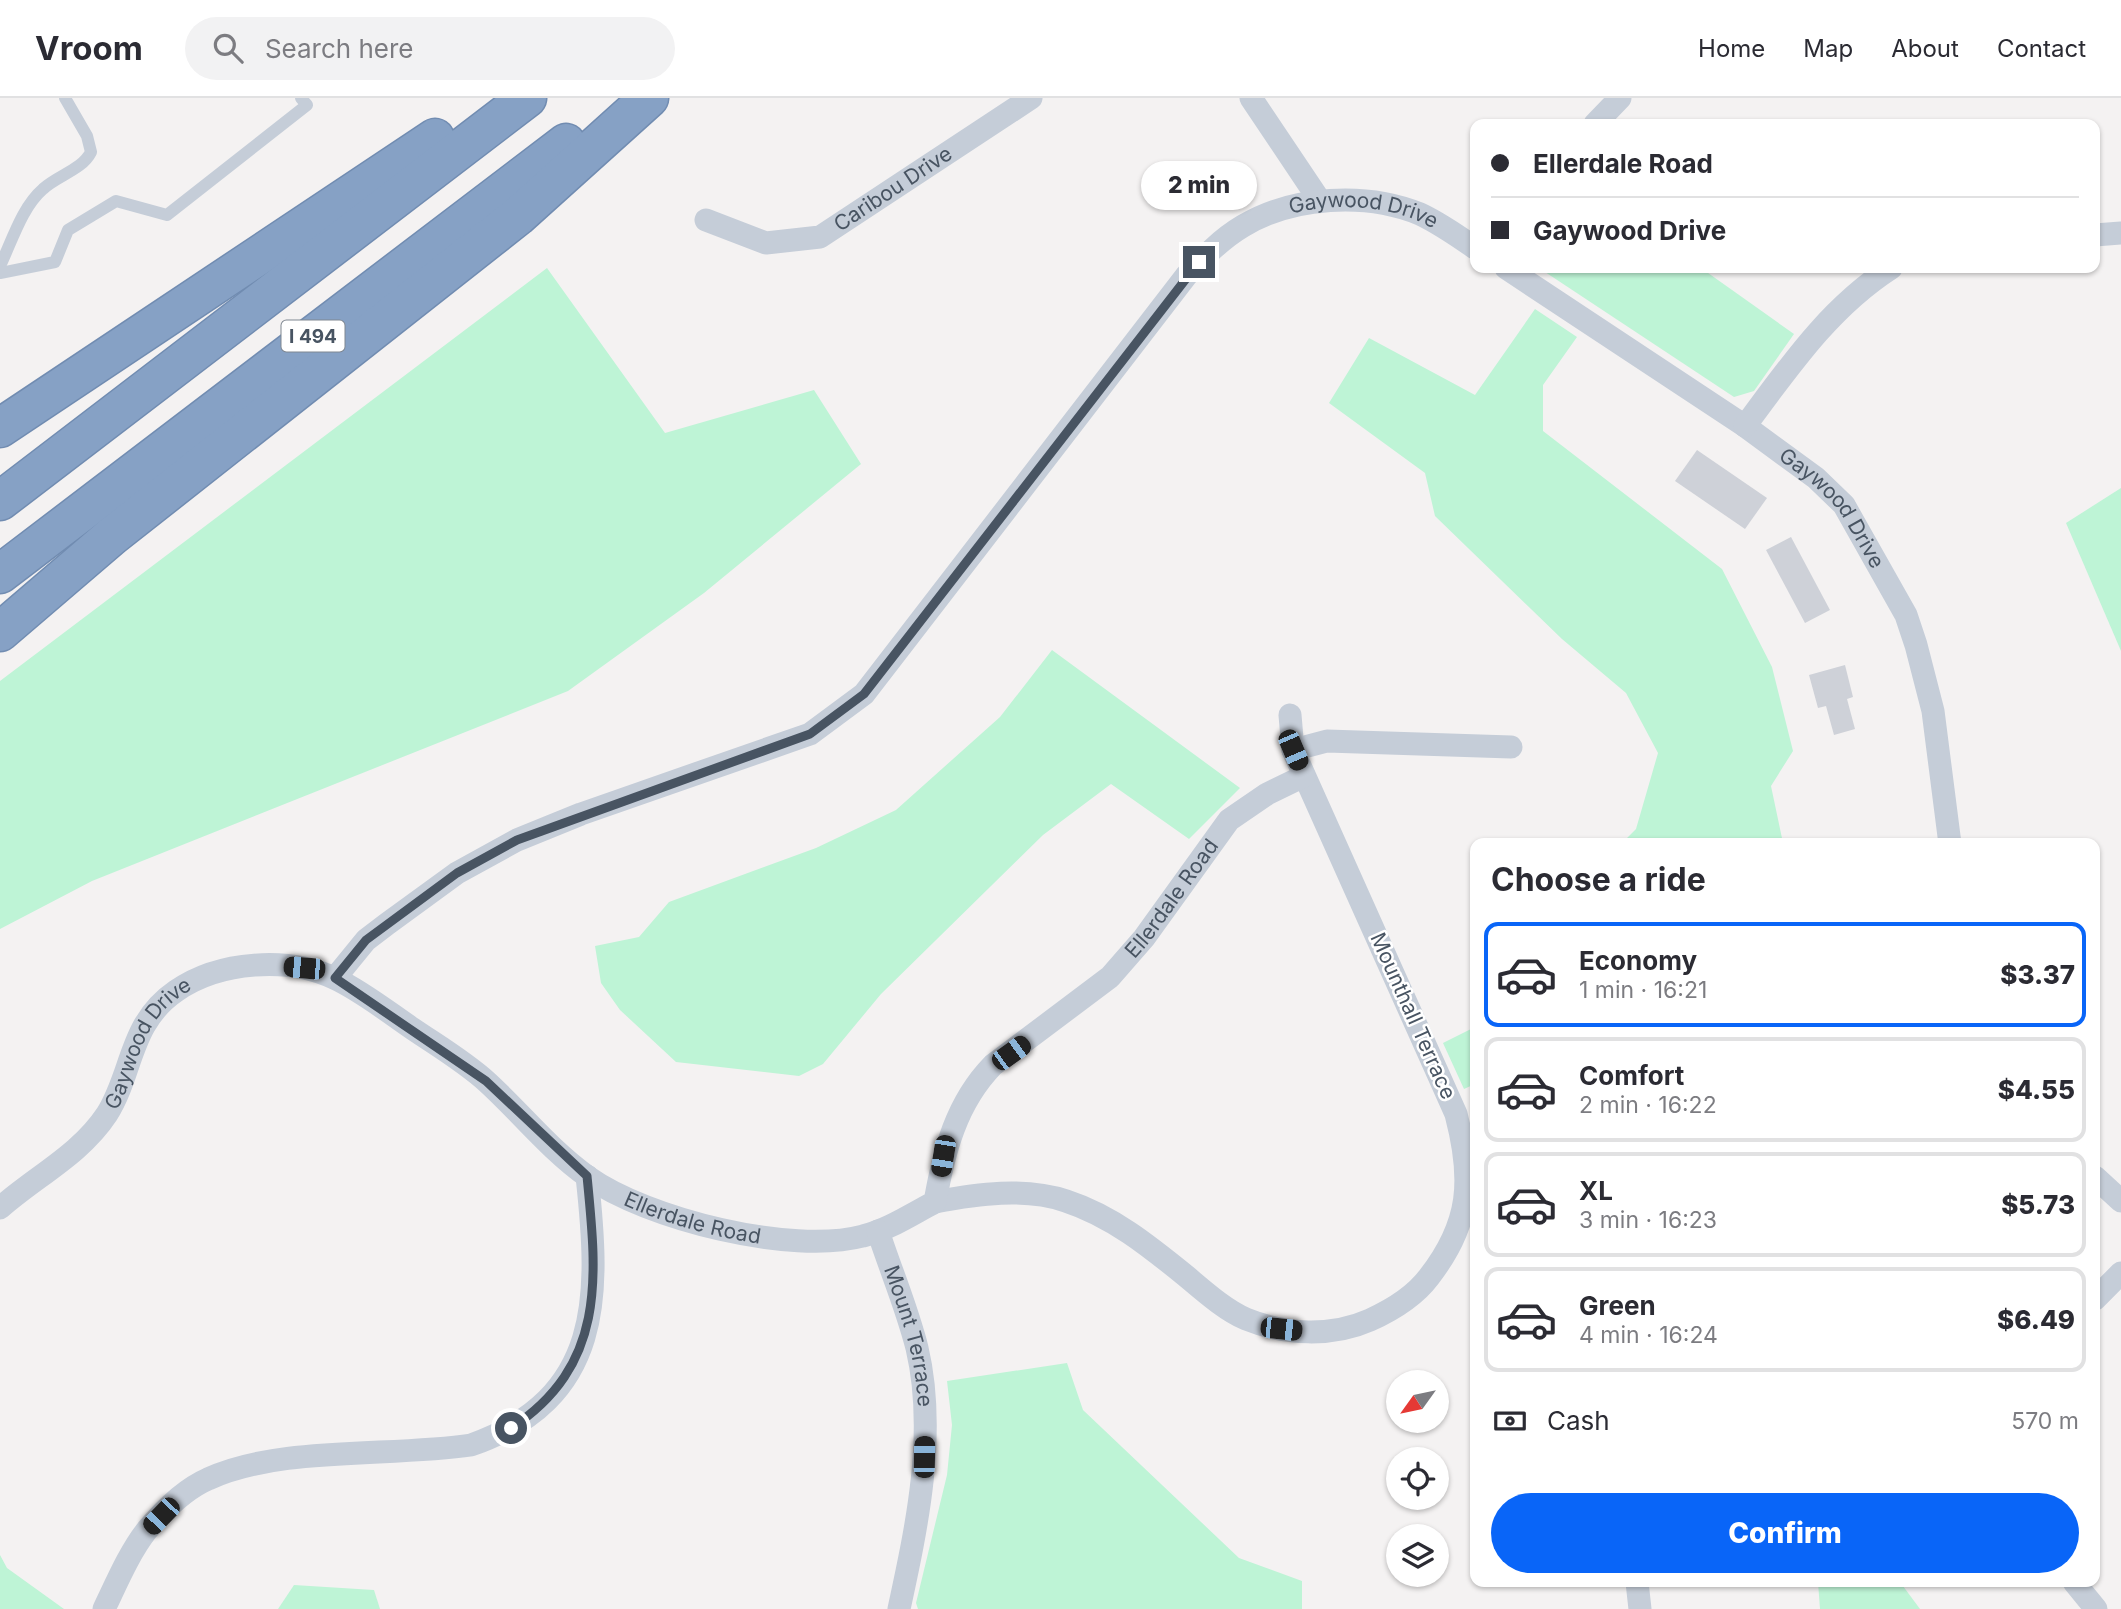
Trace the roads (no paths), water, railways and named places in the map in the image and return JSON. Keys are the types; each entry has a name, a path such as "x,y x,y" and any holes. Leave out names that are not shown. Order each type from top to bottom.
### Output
{"highway":[{"path":"0,428 456,124 518,98"},
{"name":"I 494","path":"0,501 527,98"},
{"name":"I 494","path":"0,574 625,98"},
{"path":"0,632 112,536 518,216 649,98"}],"street":[{"name":"Caribou Drive","path":"706,220 766,243 820,237 1031,98"},
{"path":"1251,98 1320,201"},
{"path":"1600,119 1620,98"},
{"name":"Gaywood Drive","path":"335,978 349,959 376,932 457,873 517,840 810,734 864,694 887,668 1186,276 1212,248 1244,225 1280,210 1320,201 1353,200 1420,214 1470,245"},
{"path":"2100,235 2121,233"},
{"name":"Gaywood Drive","path":"1514,273 1745,426 1816,478 1844,505 1906,615 1933,711 1949,838"},
{"path":"1745,426 1807,342 1832,314 1861,287 1883,273"},
{"name":"Mounthall Terrace","path":"935,1202 978,1195 1021,1194 1065,1200 1105,1218 1142,1241 1213,1298 1245,1319 1281,1329 1319,1333 1356,1326 1390,1311 1421,1288 1444,1259 1461,1225 1468,1188 1466,1149 1456,1114 1293,750 1290,715"},
{"path":"1293,750 1327,741 1511,747"},
{"name":"Ellerdale Road","path":"587,1176 623,1198 647,1208 735,1232 839,1240 878,1231 935,1202 943,1156 962,1110 978,1081 993,1065 1110,978 1144,938 1229,820 1267,794 1304,776"},
{"name":"Gaywood Drive","path":"0,1208 74,1152 92,1133 108,1111 131,1052 148,1019 177,990 224,970 248,966 304,968 335,978 486,1081 587,1176"},
{"path":"104,1609 127,1561 147,1530 174,1502 206,1479 244,1466 283,1460 471,1446 492,1438 530,1416 561,1384 572,1366 583,1346 591,1314 593,1247 587,1176"},
{"path":"2100,1182 2121,1201"},
{"name":"Mount Terrace","path":"878,1231 904,1299 918,1351 925,1404 924,1457 900,1609"},
{"path":"2100,1294 2121,1273"},
{"path":"1638,1587 1640,1609"},
{"path":"2078,1587 2096,1609"}],"lane":[{"path":"0,266 31,203 44,188 87,160 91,152 87,136 65,98"},
{"path":"0,273 55,262 68,230 116,201 167,215 307,106 302,98"}]}
